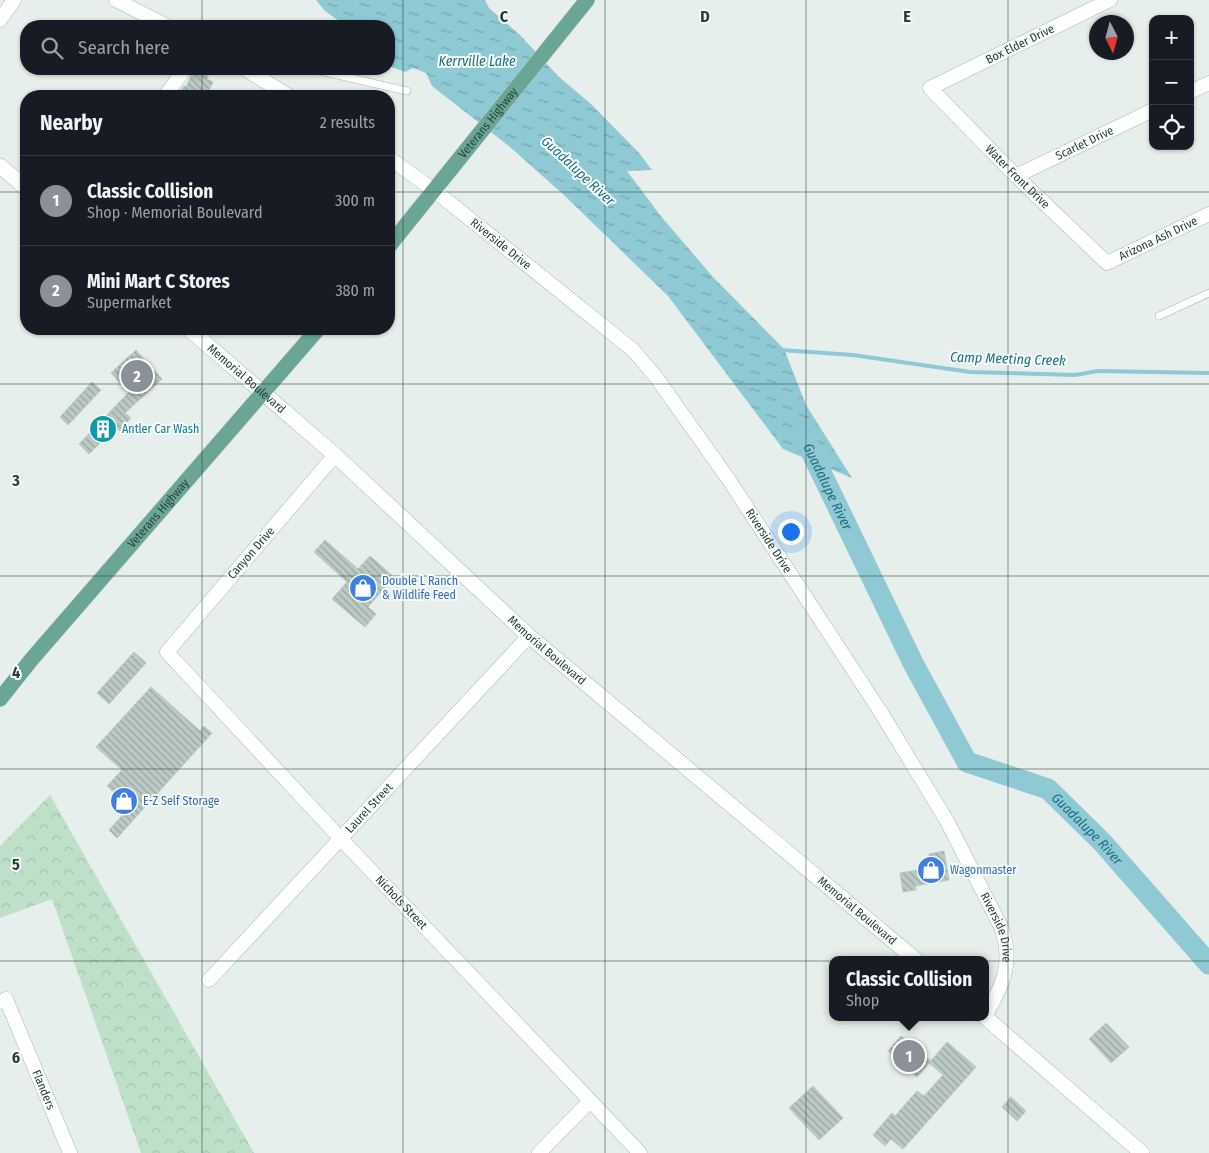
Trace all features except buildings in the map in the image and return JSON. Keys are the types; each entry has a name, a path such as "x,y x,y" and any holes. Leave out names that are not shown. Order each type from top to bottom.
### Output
{"main road":[{"name":"Veterans Highway","path":"395,239 587,0"},
{"path":"0,166 20,183"},
{"name":"Memorial Boulevard","path":"196,335 335,455 529,636 911,956"},
{"name":"Veterans Highway","path":"0,699 31,660 313,335"},
{"path":"989,1020 1142,1153"}],"street":[{"path":"0,20 14,0"},
{"path":"116,0 155,20"},
{"name":"Box Elder Drive","path":"930,88 1110,0"},
{"path":"169,90 181,75"},
{"path":"256,75 279,90"},
{"path":"1194,90 1209,83"},
{"name":"Water Front Drive","path":"930,88 1016,176 1107,263"},
{"name":"Scarlet Drive","path":"1016,176 1149,112"},
{"name":"Riverside Drive","path":"395,162 435,191 633,350 656,377 729,480 880,710 947,821 1001,927 1007,943 1006,974 989,1010"},
{"name":"Arizona Ash Drive","path":"1107,263 1209,214"},
{"name":"Canyon Drive","path":"166,652 335,455"},
{"name":"Laurel Street","path":"209,980 529,636"},
{"name":"Nichols Street","path":"166,652 640,1153"},
{"name":"Flanders","path":"3,1001 70,1153"},
{"path":"539,1153 590,1101"}],"lane":[{"path":"338,75 407,90"},
{"path":"1159,316 1209,293"}],"green space":[{"path":"50,795 254,1153 141,1153 52,899 0,918 0,846"}],"water":[{"name":"Kerrville Lake","path":"316,0 485,0 489,8 520,35 558,76 591,104 639,153 652,170 627,171 660,215 712,276 784,349 806,405 852,478 783,449 668,296 565,196 510,147 432,86 426,73 413,68 405,72 395,68 395,20 338,20 325,11"}],"waterway":[{"name":"Camp Meeting Creek","path":"781,350 853,355 970,372 1075,375 1098,371 1209,373"},
{"name":"Guadalupe River","path":"804,437 914,665 967,762 1048,789 1102,842 1209,964"}],"place":[{"name":"Mini Mart C Stores","path":"137,376"},
{"name":"Antler Car Wash","path":"103,429"},
{"name":"Double L Ranch & Wildlife Feed","path":"363,588"},
{"name":"E-Z Self Storage","path":"124,801"},
{"name":"Wagonmaster","path":"931,870"},
{"name":"Classic Collision","path":"909,1056"}]}
